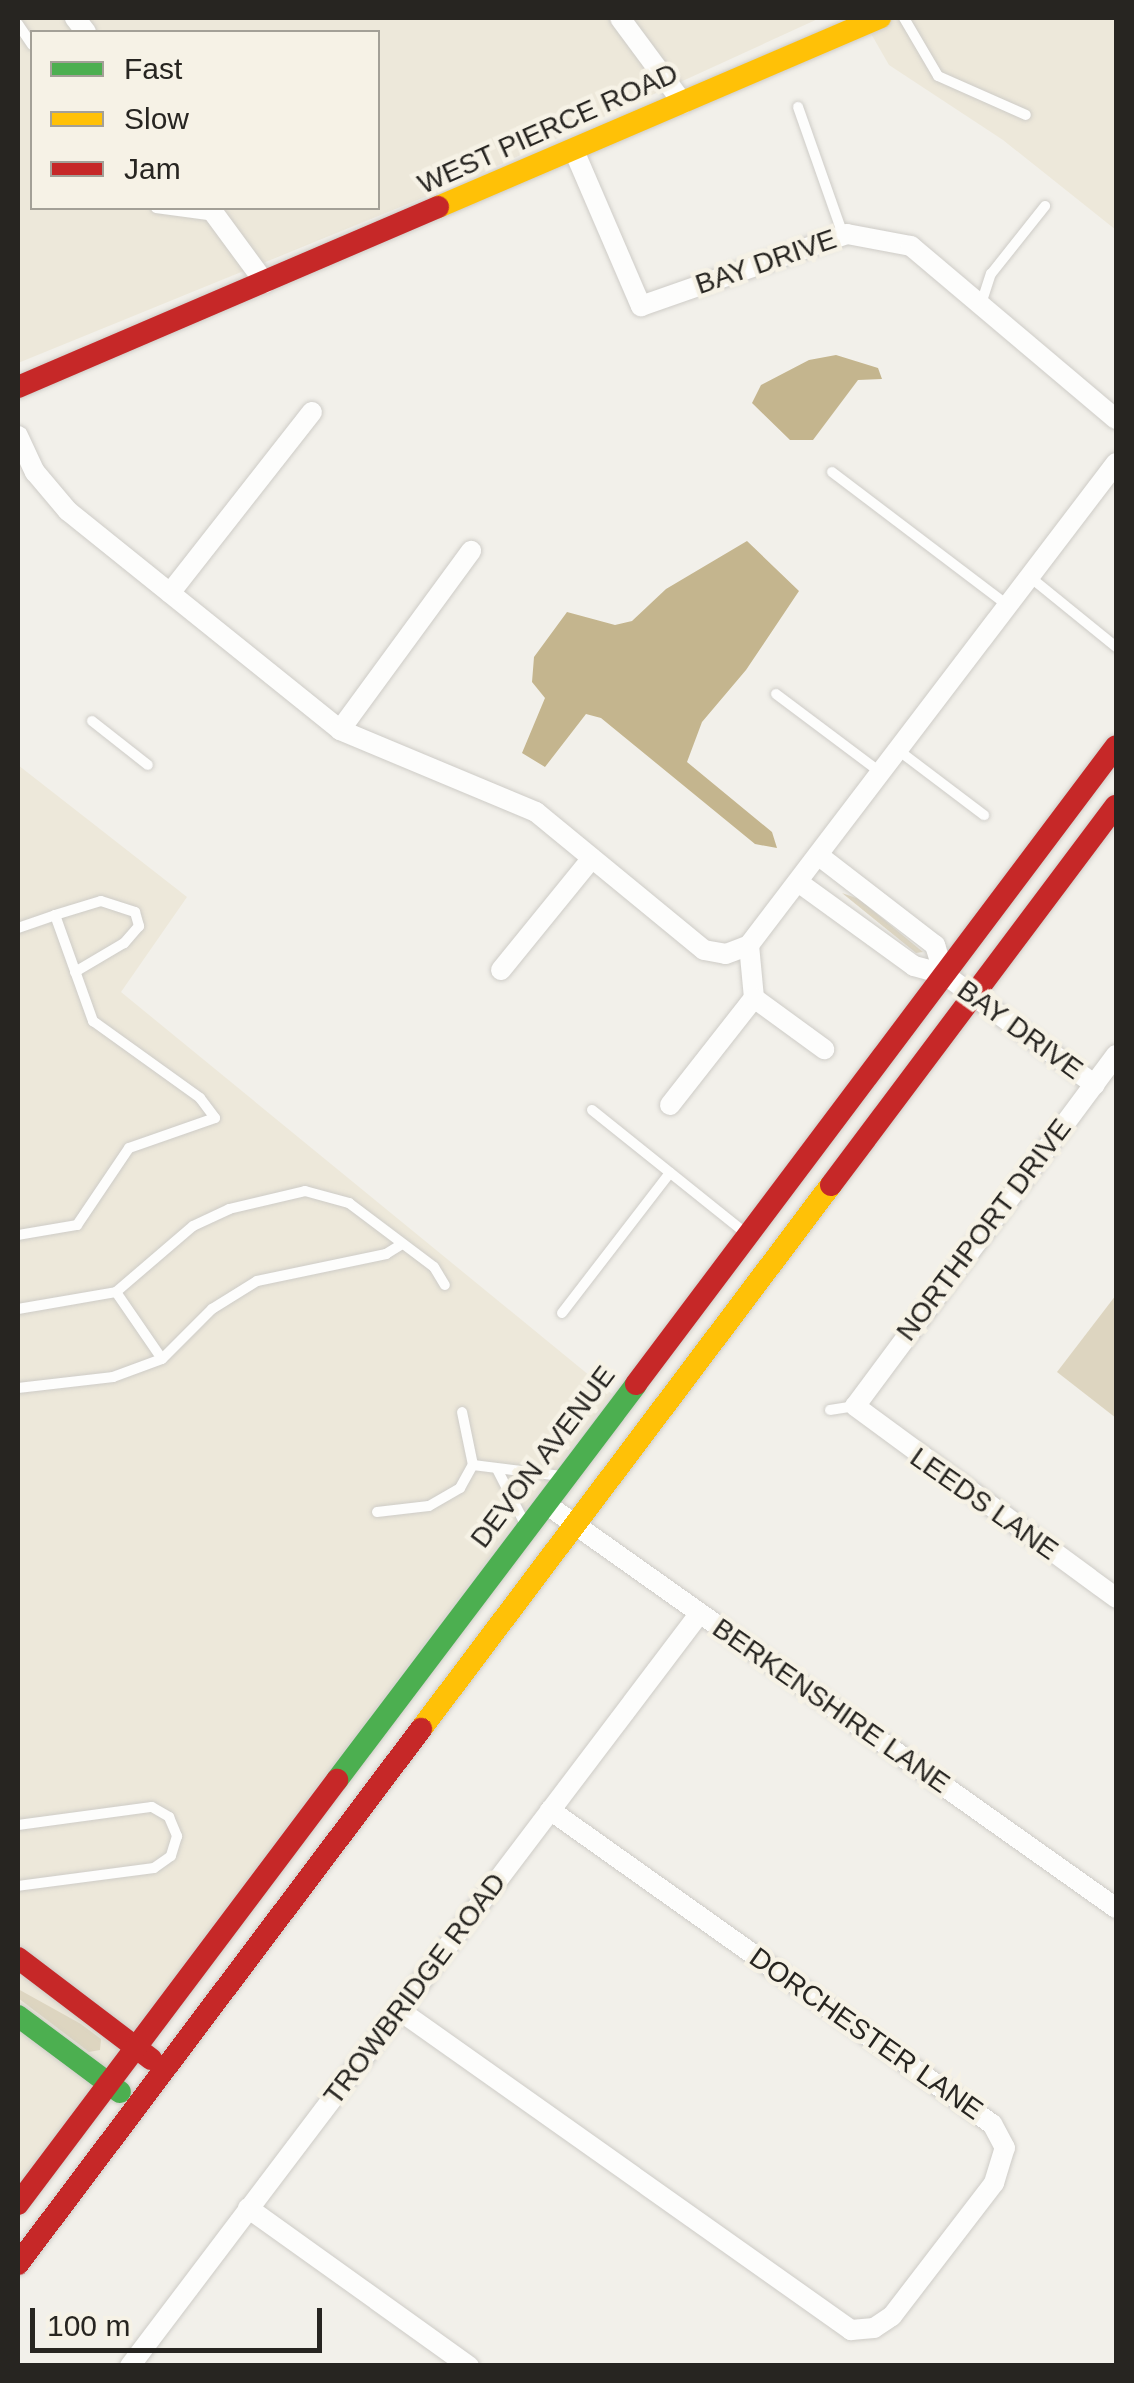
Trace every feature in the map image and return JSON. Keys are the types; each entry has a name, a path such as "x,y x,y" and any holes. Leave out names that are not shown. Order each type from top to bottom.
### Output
{"main road":[{"name":"WEST PIERCE ROAD","path":"18,387 576,152 880,18"},
{"name":"DEVON AVENUE","path":"18,2204 1116,746"},
{"path":"18,2264 1116,806"},
{"path":"18,1958 164,2069"},
{"path":"18,2016 138,2105"}],"street":[{"path":"620,18 683,103"},
{"name":"BAY DRIVE","path":"576,152 640,306 842,235 910,246 1114,412"},
{"path":"213,212 264,283"},
{"path":"170,593 312,412"},
{"path":"18,436 35,472 68,511 340,730 536,812 704,950 726,954 749,945 1116,463"},
{"path":"340,730 472,551"},
{"name":"BAY DRIVE","path":"818,855 935,945 944,974"},
{"path":"501,970 592,858"},
{"name":"BAY DRIVE","path":"798,882 914,966 944,974 1095,1084"},
{"path":"670,1105 754,998 749,945"},
{"path":"754,998 824,1050"},
{"name":"NORTHPORT DRIVE","path":"855,1406 1116,1056"},
{"name":"LEEDS LANE","path":"855,1406 1116,1598"},
{"name":"BERKENSHIRE LANE","path":"546,1504 1116,1908"},
{"name":"TROWBRIDGE ROAD","path":"130,2366 700,1613"},
{"name":"DORCHESTER LANE","path":"399,2010 851,2330 874,2328 892,2316 994,2183 1005,2148 992,2124 550,1810"},
{"path":"248,2208 468,2366"}],"lane":[{"path":"904,18 938,76 1026,115"},
{"path":"798,107 842,235"},
{"path":"982,304 992,274 1046,206"},
{"path":"184,210 213,212"},
{"path":"832,472 1008,606"},
{"path":"1030,577 1116,646"},
{"path":"776,694 881,773"},
{"path":"92,721 148,765"},
{"path":"898,750 984,815"},
{"path":"18,928 101,901 135,912 139,926 124,943 75,972"},
{"path":"18,1234 77,1224 129,1148 215,1118 200,1098 93,1021 55,915"},
{"path":"592,1110 748,1235"},
{"path":"562,1313 670,1173"},
{"path":"18,1309 116,1292 193,1226 271,1197 323,1192 349,1203 434,1267 444,1285"},
{"path":"18,1388 113,1376 162,1360 212,1309 257,1281 386,1254 402,1244"},
{"path":"116,1292 162,1360"},
{"path":"830,1410 855,1406"},
{"path":"462,1412 474,1465"},
{"path":"474,1465 566,1476"},
{"path":"377,1512 446,1500 474,1465"},
{"path":"497,1470 527,1529"},
{"path":"18,1826 152,1807 170,1818 177,1836 171,1856 154,1868 18,1886"}],"shaded area":[{"path":"18,18 820,18 464,181 18,363"},
{"path":"862,18 1116,18 1116,230 1003,140 889,65"},
{"path":"836,355 878,368 882,379 858,380 813,440 790,440 752,403 761,385 809,360"},
{"path":"747,541 799,591 746,670 702,722 687,762 772,832 777,848 755,844 601,718 586,714 545,767 522,753 545,698 532,682 534,657 567,612 615,625 632,621 666,589"},
{"path":"18,765 187,897 121,992 612,1394 18,2185"},
{"path":"842,893 859,899 923,952 916,953"},
{"path":"1116,1295 1116,1418 1057,1372"},
{"path":"18,1989 81,2024 101,2039 100,2050 89,2052 18,1998"}],"traffic: fast":[{"path":"337,1780 636,1384"},
{"path":"18,2016 120,2092"}],"traffic: slow":[{"path":"438,207 880,18"},
{"path":"421,1729 831,1185"}],"traffic: jam":[{"path":"18,387 438,207"},
{"path":"636,1384 1116,746"},
{"path":"831,1185 1116,806"},
{"path":"18,2264 421,1729"},
{"path":"18,2204 337,1780"},
{"path":"18,1958 151,2059"}]}
